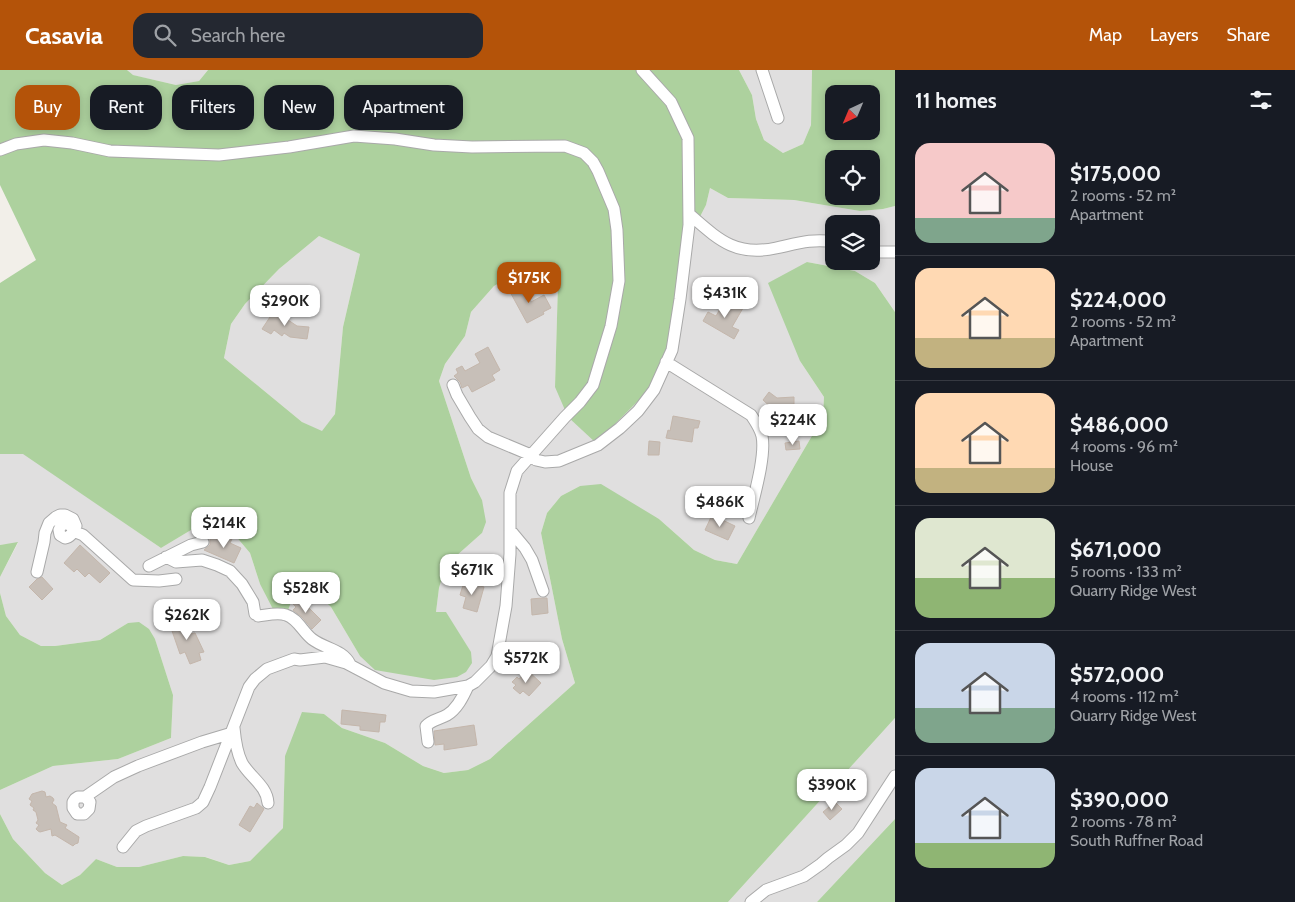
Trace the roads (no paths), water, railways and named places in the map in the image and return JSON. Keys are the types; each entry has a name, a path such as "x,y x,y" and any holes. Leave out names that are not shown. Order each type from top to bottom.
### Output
{"street":[{"path":"453,385 470,417 488,437 531,455 536,460 545,462 559,461 598,445 638,411 654,390 672,350 680,299 689,225 688,138 671,102 642,70"},
{"path":"762,70 778,118"},
{"path":"0,150 16,144 44,140 72,143 110,151 220,155 290,147 354,136 395,138 434,145 472,147 565,146 584,153 593,162 614,209 617,230 619,281 611,326 593,385 580,402 517,471 510,493 510,554 506,606 497,656 491,666 483,675 468,686 434,692 410,691 384,683 351,666 325,657 294,659 267,669 251,683 203,802 196,808 136,831 123,847"},
{"path":"689,214 723,242 751,251 807,241 825,240"},
{"path":"880,253 895,252"},
{"path":"666,362 750,415 757,424 762,436 763,453 749,518"},
{"path":"37,572 45,533 49,523 56,517 65,515 73,519 76,525 73,531 83,535 134,580 159,581 176,579"},
{"path":"510,530 532,560 543,591"},
{"path":"149,566 191,545 203,542"},
{"path":"166,557 176,562 202,560 230,572 242,584 253,602 257,615 283,614 289,616 312,639 346,657 351,666"},
{"path":"428,742 426,726 453,710 462,700 468,686"},
{"path":"85,797 114,777 138,766 233,730"},
{"path":"233,730 242,763 264,791 268,803"},
{"path":"751,902 766,890 804,876 846,844 858,833 895,776"}]}
